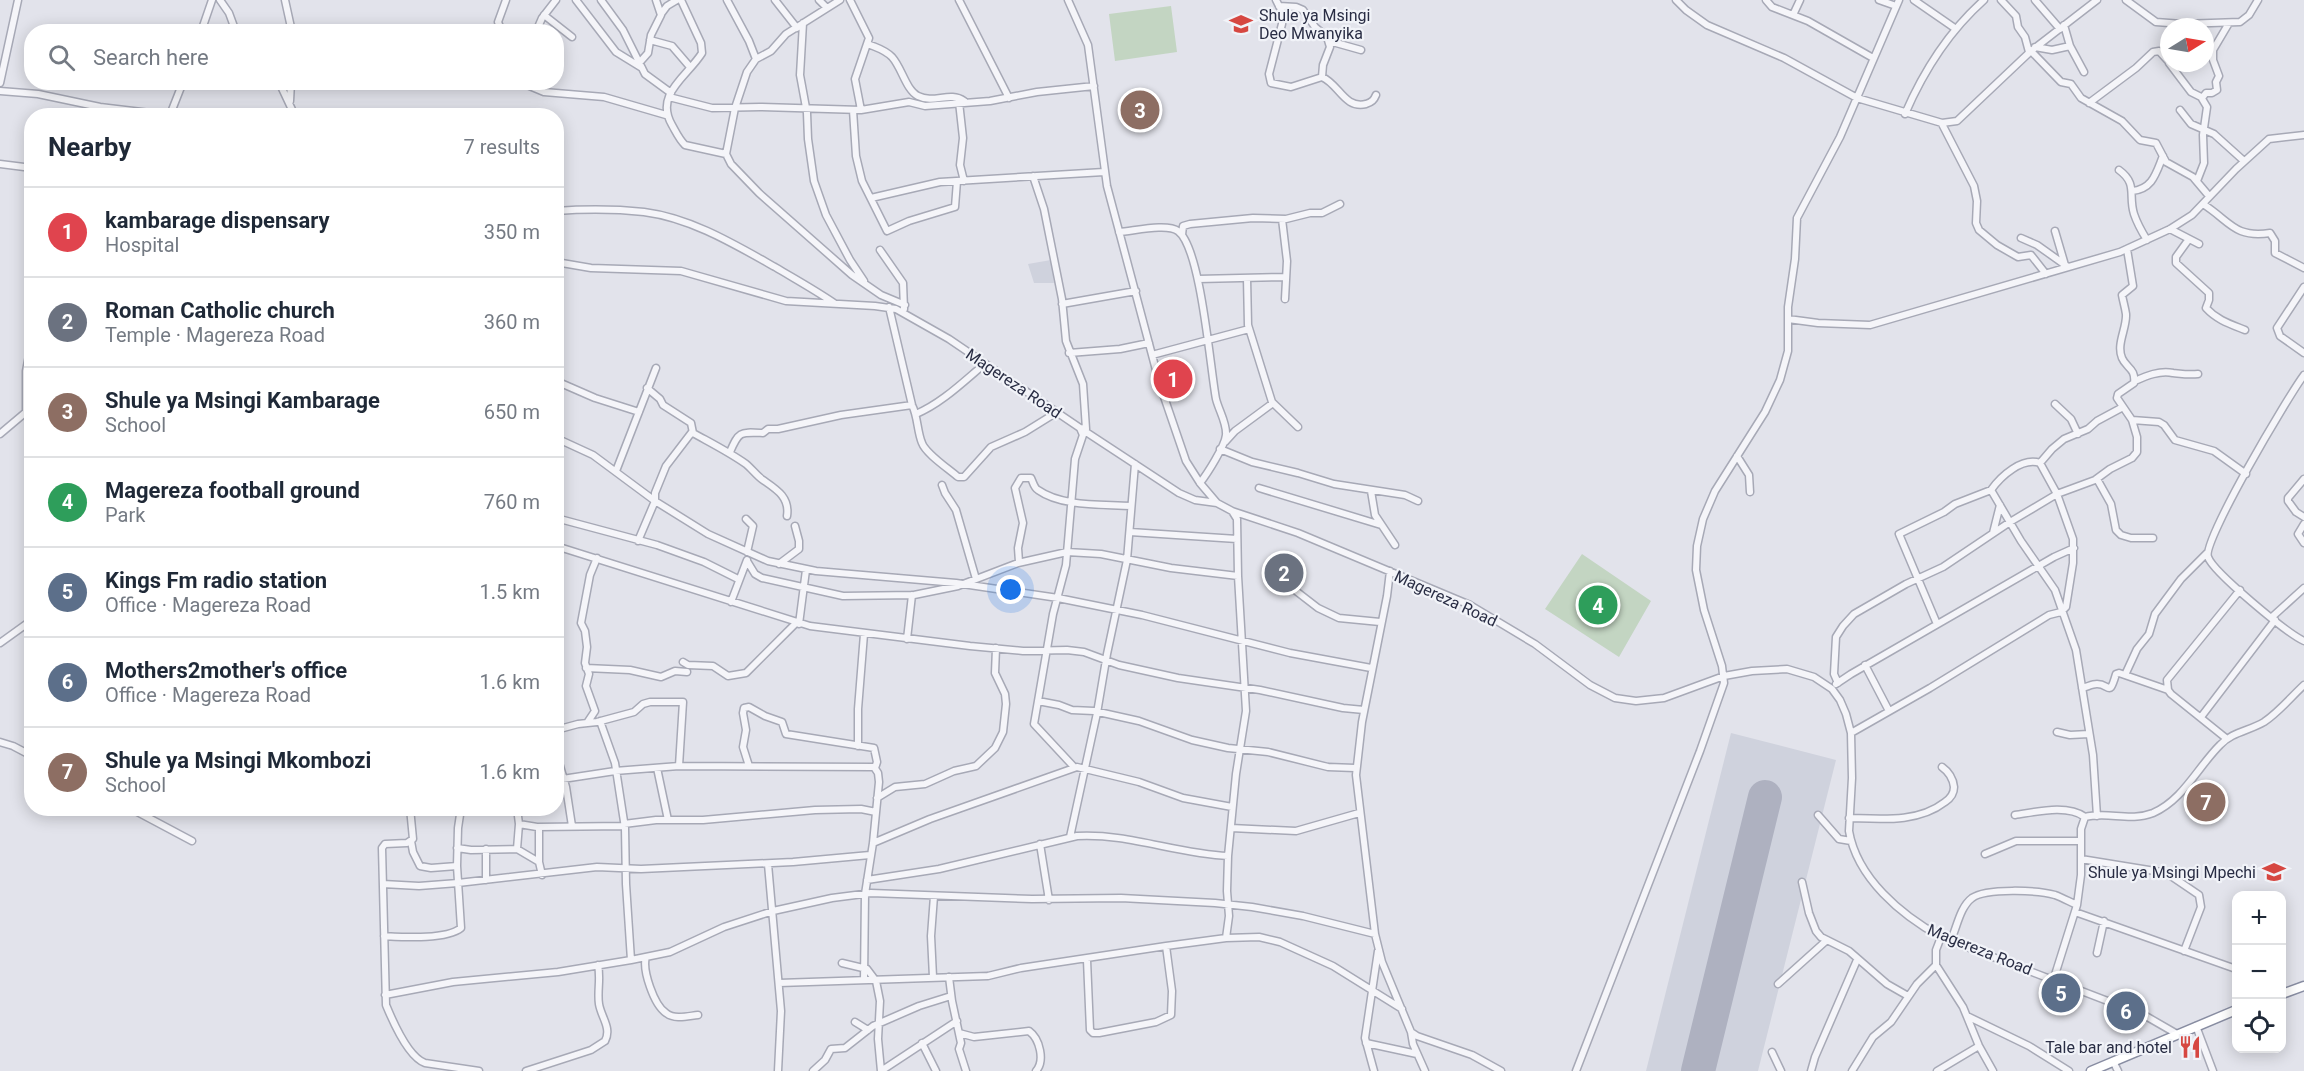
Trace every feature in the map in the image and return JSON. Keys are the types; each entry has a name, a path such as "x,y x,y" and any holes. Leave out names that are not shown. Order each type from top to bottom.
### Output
{"highway":[{"path":"2286,993 2304,986"},
{"path":"2091,1071 2232,1012"}],"street":[{"path":"0,83 18,0"},
{"path":"204,24 212,0"},
{"path":"220,0 230,13 233,24"},
{"path":"285,0 290,24"},
{"path":"500,24 499,19 506,0"},
{"path":"540,24 556,0"},
{"path":"576,0 616,52 641,65"},
{"path":"601,0 622,30 649,78 670,95 712,108 861,110 909,102 925,106 1009,98 1094,86"},
{"path":"656,0 661,14"},
{"path":"641,65 661,14 667,6 679,0 702,48 700,57 670,95 666,115"},
{"path":"727,0 756,59"},
{"path":"775,0 797,28"},
{"path":"819,0 827,8"},
{"path":"840,0 786,34 771,51 756,59 747,72 735,108 726,154 731,164 775,208 866,284 904,309"},
{"path":"850,0 868,34 868,44 855,79 861,110"},
{"path":"959,0 1009,98"},
{"path":"1068,0 1088,45 1104,172 1152,355 1186,461 1200,483 1217,503"},
{"path":"1676,0 1707,25 1784,58 1857,98 1905,114 1942,123 1957,121 2032,50 2097,0"},
{"path":"1766,0 1772,7 1818,26 1873,58"},
{"path":"1792,15 1800,0"},
{"path":"1576,1071 1722,690 1724,676 1699,588 1696,563 1697,546 1708,505 1765,412 1780,380 1788,351 1788,319 1797,218 1840,137 1897,3 1879,0"},
{"path":"1914,0 1956,28"},
{"path":"1905,114 1930,63 1956,28 1984,0"},
{"path":"2001,0 2016,16 2018,27 2032,50 2052,75 2062,83 2071,84 2077,94 2089,103 2122,121 2140,140 2156,142 2168,164 2188,173 2210,196"},
{"path":"2035,0 2062,27 2084,72"},
{"path":"2126,0 2156,22 2160,22"},
{"path":"2214,24 2246,20 2258,0"},
{"path":"1277,3 1304,9 1316,27 1325,34 1330,46 1324,59 1322,77"},
{"path":"1277,3 1282,14 1282,24 1269,81 1288,88 1322,77 1329,80 1341,94 1353,103 1368,103 1374,100 1376,95"},
{"path":"544,15 555,24"},
{"path":"803,23 800,75 806,110 811,168 826,215 844,250 866,284"},
{"path":"2202,98 2206,93 2217,90 2216,82 2219,76 2213,60 2213,50 2229,23"},
{"path":"564,31 572,37"},
{"path":"650,40 672,46 690,67"},
{"path":"1329,41 1361,50"},
{"path":"868,44 881,48 891,57 915,94 928,98 950,96 962,102"},
{"path":"2032,50 2052,50 2070,45"},
{"path":"2089,103 2156,50 2160,52"},
{"path":"2177,72 2191,92 2202,98 2207,107 2204,129 2204,163 2198,181"},
{"path":"174,108 180,90"},
{"path":"283,90 292,108"},
{"path":"290,104 291,90"},
{"path":"539,90 604,97 666,115 685,145 726,154"},
{"path":"0,91 38,94 109,108"},
{"path":"853,110 857,162 863,186 888,231 909,221 955,207 961,181 962,102"},
{"path":"2180,110 2191,124 2217,136 2244,161"},
{"path":"1942,123 1974,186 1977,201 1975,218 1979,230 1997,245 2018,257 2031,255 2046,274"},
{"path":"1788,319 1818,323 1870,325 2127,249 2170,229 2192,214 2269,139 2304,135"},
{"path":"2132,191 2144,189 2152,182 2163,156"},
{"path":"0,164 24,167"},
{"path":"2119,170 2128,178 2132,191 2134,214 2147,240"},
{"path":"871,198 929,184 1104,172"},
{"path":"1033,176 1044,209 1069,353 1083,384 1086,429 1080,428"},
{"path":"1182,234 1184,226 1199,222 1253,218 1282,219 1322,213 1340,204"},
{"path":"2203,204 2245,234 2257,236 2270,233 2275,241 2274,252 2304,268"},
{"path":"564,210 641,212 711,232 817,291 836,305"},
{"path":"1282,219 1287,256 1285,298"},
{"path":"1119,232 1168,227 1182,234 1187,241 1198,279 1216,399 1226,431 1221,447"},
{"path":"2170,229 2199,244"},
{"path":"2055,231 2067,266"},
{"path":"2021,238 2037,244 2067,266"},
{"path":"2189,239 2176,257 2176,263 2209,293 2210,300 2206,308 2219,321 2229,322 2245,330"},
{"path":"2127,249 2133,286 2122,295 2126,317 2121,347 2122,359 2131,367 2135,381"},
{"path":"880,250 903,283 904,309"},
{"name":"Magereza Road","path":"564,263 591,268 681,271 786,301 904,309 1080,428 1187,496 1217,503 1232,511 1278,525 1470,605 1535,644 1590,685 1615,698 1636,701 1664,698 1724,676 1752,671 1787,669 1814,677 1832,689 1846,714 1851,733 1852,778 1849,818 1851,841 1868,873 1887,897 1916,923 1941,937 2054,978 2144,1015 2176,1034"},
{"path":"1198,279 1285,277"},
{"path":"1247,278 1247,313 1250,329 1273,403 1298,427"},
{"path":"2304,287 2277,328 2277,332 2286,341 2304,353"},
{"path":"1062,304 1136,291"},
{"path":"889,307 923,446 961,477 969,472 991,447 1030,429 1054,414 1053,410"},
{"path":"1152,355 1250,329"},
{"path":"1069,353 1110,350 1149,343"},
{"path":"916,414 932,406 981,367 980,360"},
{"path":"616,471 656,368"},
{"path":"1838,683 1834,674 1836,637 1858,611 1943,567 2010,522 2057,495 2097,479 2110,469 2132,458 2137,452 2137,436 2132,420 2117,400 2118,394 2135,381 2152,374 2171,372 2183,375 2198,374"},
{"path":"2125,675 2137,648 2149,634 2155,614 2181,579 2207,553 2218,524 2274,423 2304,375"},
{"path":"564,385 589,396 639,412"},
{"path":"638,541 666,466 692,432 691,423 663,405 660,399 647,388"},
{"path":"1200,483 1221,447 1235,431 1273,403"},
{"path":"2055,404 2071,420 2078,434"},
{"path":"730,452 737,436 741,433 763,433 768,429 912,405"},
{"path":"2040,463 2064,439 2078,434 2123,406"},
{"path":"0,434 24,414"},
{"path":"2132,420 2149,420 2164,425 2175,440 2214,451 2246,474"},
{"path":"1074,767 1047,736 1034,726 1046,650 1067,552 1076,455 1083,435 1080,428"},
{"path":"692,432 730,452 778,491 787,504 787,516"},
{"path":"564,442 593,455 654,501 708,534 779,564 806,570 963,584 1058,598 1118,610 1298,655 1371,668"},
{"path":"1221,447 1252,462 1334,484 1405,495 1418,501"},
{"path":"1737,456 1749,475 1750,492"},
{"path":"1937,624 1899,534 1944,512 1954,504 1991,490 2007,472 2031,462 2040,463"},
{"path":"1851,733 2049,615 2061,612 2067,604 2074,548 2071,531 2057,495 2040,463"},
{"path":"1070,837 1128,560 1135,464"},
{"path":"1019,562 1018,548 1023,523 1015,488 1018,480 1030,478 1038,490 1049,497 1072,502 1131,506"},
{"path":"2097,479 2111,504 2118,532 2124,537 2153,538"},
{"path":"2304,479 2288,498 2296,512 2304,517"},
{"path":"942,485 956,510 976,579"},
{"path":"1259,488 1381,525"},
{"path":"1991,490 2055,590 2078,659 2090,734 2097,816"},
{"path":"1371,491 1375,515 1395,545"},
{"path":"1993,533 2000,505"},
{"path":"1226,938 1232,807 1246,711 1237,519 1232,511"},
{"path":"731,602 749,553 753,526 746,519"},
{"path":"564,520 657,545 704,562 738,579"},
{"path":"2304,524 2298,534 2304,543"},
{"path":"779,564 799,549 800,541 795,526"},
{"path":"1130,532 1237,539"},
{"path":"564,548 798,623 864,634 996,648 1075,651 1157,674 1278,693 1343,708 1364,710"},
{"path":"1832,689 1865,665 2074,548"},
{"path":"747,561 758,576 804,589 849,596 912,595 963,584 1019,562 1067,552 1101,554 1238,576"},
{"path":"2207,553 2214,566 2240,590 2273,619 2304,641"},
{"path":"587,723 595,711 586,686 589,676 585,663 587,645 581,620 590,575 597,558"},
{"path":"683,662 688,665 713,666 728,676 744,675 798,623 806,570"},
{"path":"1389,571 1355,768 1378,950 1425,1071"},
{"path":"2201,717 2273,619 2304,588"},
{"path":"2168,690 2169,677 2240,590"},
{"path":"1296,591 1318,608 1339,618 1380,622"},
{"path":"907,639 912,595"},
{"path":"0,643 24,626"},
{"path":"858,746 858,709 864,634"},
{"path":"877,798 895,787 925,784 954,771 976,766 995,748 1003,732 1006,704 1005,694 995,673 996,648"},
{"path":"1865,665 1889,711"},
{"path":"586,668 630,670 660,677 675,671 687,672"},
{"path":"2082,688 2097,684 2109,688 2116,674 2168,690 2176,699 2227,739"},
{"path":"2015,815 2065,810 2074,811 2085,817 2124,818 2153,813 2168,804 2187,786 2207,758 2227,739 2263,723 2304,685"},
{"path":"1038,701 1072,710 1097,712 1145,722 1192,740 1239,750 1278,754 1328,767 1355,768"},
{"path":"564,728 635,712 643,704 650,702 684,702 680,730 680,766"},
{"path":"749,766 743,747 746,730 743,713 744,708 747,707 752,707 765,716 782,722 786,734 874,748 877,762 875,768 879,778 873,843 865,894 864,980"},
{"path":"600,721 615,763 625,825 631,960"},
{"path":"2057,732 2070,735 2090,734"},
{"path":"0,742 24,752"},
{"path":"564,778 615,771 680,766 859,765 875,768"},
{"path":"873,843 930,819 1005,794 1074,767 1139,782 1183,798 1232,807"},
{"path":"1849,818 1914,816 1934,810 1951,798 1954,791 1950,775 1942,767"},
{"path":"657,768 668,820"},
{"path":"564,793 573,826"},
{"path":"519,824 539,827 625,825 668,820 703,820 828,810 861,809 876,812"},
{"path":"1231,828 1290,831 1359,813"},
{"path":"1818,815 1839,839 1851,841"},
{"path":"145,816 192,841"},
{"path":"410,816 413,852 420,866 426,868 457,866"},
{"path":"384,936 452,933 462,926 457,866 460,816"},
{"path":"517,849 518,816"},
{"path":"2054,978 2076,908 2081,859 2081,830 2085,817"},
{"path":"539,827 539,862 542,875"},
{"path":"867,880 939,869 1070,837 1098,836 1228,856"},
{"path":"411,841 383,845 386,1005 393,1023 418,1060 479,1071"},
{"path":"1985,854 2016,841 2081,841"},
{"path":"1040,844 1049,900"},
{"path":"457,848 517,849 539,862"},
{"path":"486,849 486,880"},
{"path":"383,884 419,886 458,883 597,867 626,869 768,864 870,855"},
{"path":"2081,859 2161,872 2199,895 2201,907 2184,951"},
{"path":"768,864 782,1020 778,1071"},
{"path":"1802,882 1812,925 1821,937 1843,947 1894,988 1908,996"},
{"path":"1951,940 1965,905 1972,898 1997,892 2042,893 2054,895 2104,921 2232,968"},
{"path":"385,995 453,982 558,972 646,957 672,951 724,927 773,911 865,894 1049,900 1121,898 1229,905 1303,916 1375,934"},
{"path":"933,977 931,936 934,896"},
{"path":"2097,953 2104,921"},
{"path":"778,983 988,976 1021,968 1087,960 1166,946 1226,938 1258,937 1280,942 1333,966 1402,1009"},
{"path":"1941,937 1936,950 1936,965 1967,1016 1979,1046 1993,1071"},
{"path":"1778,984 1827,940"},
{"path":"1087,960 1090,1031 1094,1034 1156,1022 1171,1015 1172,978 1166,946"},
{"path":"1374,1071 1365,1031 1378,950"},
{"path":"646,957 645,972 656,1000 665,1013 679,1017 698,1015"},
{"path":"1811,1071 1857,960"},
{"path":"842,963 864,968 876,981 880,1001 878,1044 881,1071 957,1022"},
{"path":"526,1071 591,1050 605,1041 608,1035 599,1003 601,982 598,965"},
{"path":"1852,1071 1873,1037 1891,1022 1908,996 1936,965"},
{"path":"949,977 961,1043 959,1049 966,1071"},
{"path":"813,1071 825,1060 830,1049 845,1048 879,1024 919,1006 951,996"},
{"path":"1967,1016 2036,1050 2069,1071"},
{"path":"855,1022 868,1030"},
{"path":"2196,1026 2213,1071"},
{"path":"959,1033 974,1037 1029,1031 1035,1036 1041,1054 1041,1065 1036,1071"},
{"path":"1411,1032 1472,1055 1500,1071"},
{"path":"922,1043 936,1071"},
{"path":"1366,1043 1417,1054"},
{"path":"1937,1071 1979,1046"},
{"path":"1772,1052 1781,1071"},
{"path":"2113,1061 2118,1071"}],"shaded area":[{"path":"1051,260 1054,283 1034,283 1028,264"},
{"path":"1731,733 1836,760 1758,1071 1646,1071"}],"green space":[{"path":"1171,6 1177,52 1115,61 1109,14"},
{"path":"1582,554 1651,601 1619,657 1545,609"}],"runway":[{"path":"1698,1071 1765,797"}],"place":[{"name":"Shule ya Msingi Deo Mwanyika","path":"1241,24"},
{"name":"Shule ya Msingi Kambarage","path":"1140,110"},
{"name":"kambarage dispensary","path":"1173,379"},
{"name":"Roman Catholic church","path":"1284,573"},
{"name":"Magereza football ground","path":"1598,605"},
{"name":"Shule ya Msingi Mkombozi","path":"2206,802"},
{"name":"Shule ya Msingi Mpechi","path":"2274,872"},
{"name":"Kings Fm radio station","path":"2061,993"},
{"name":"Mothers2mother's office","path":"2126,1011"},
{"name":"Tale bar and hotel","path":"2190,1047"}]}
